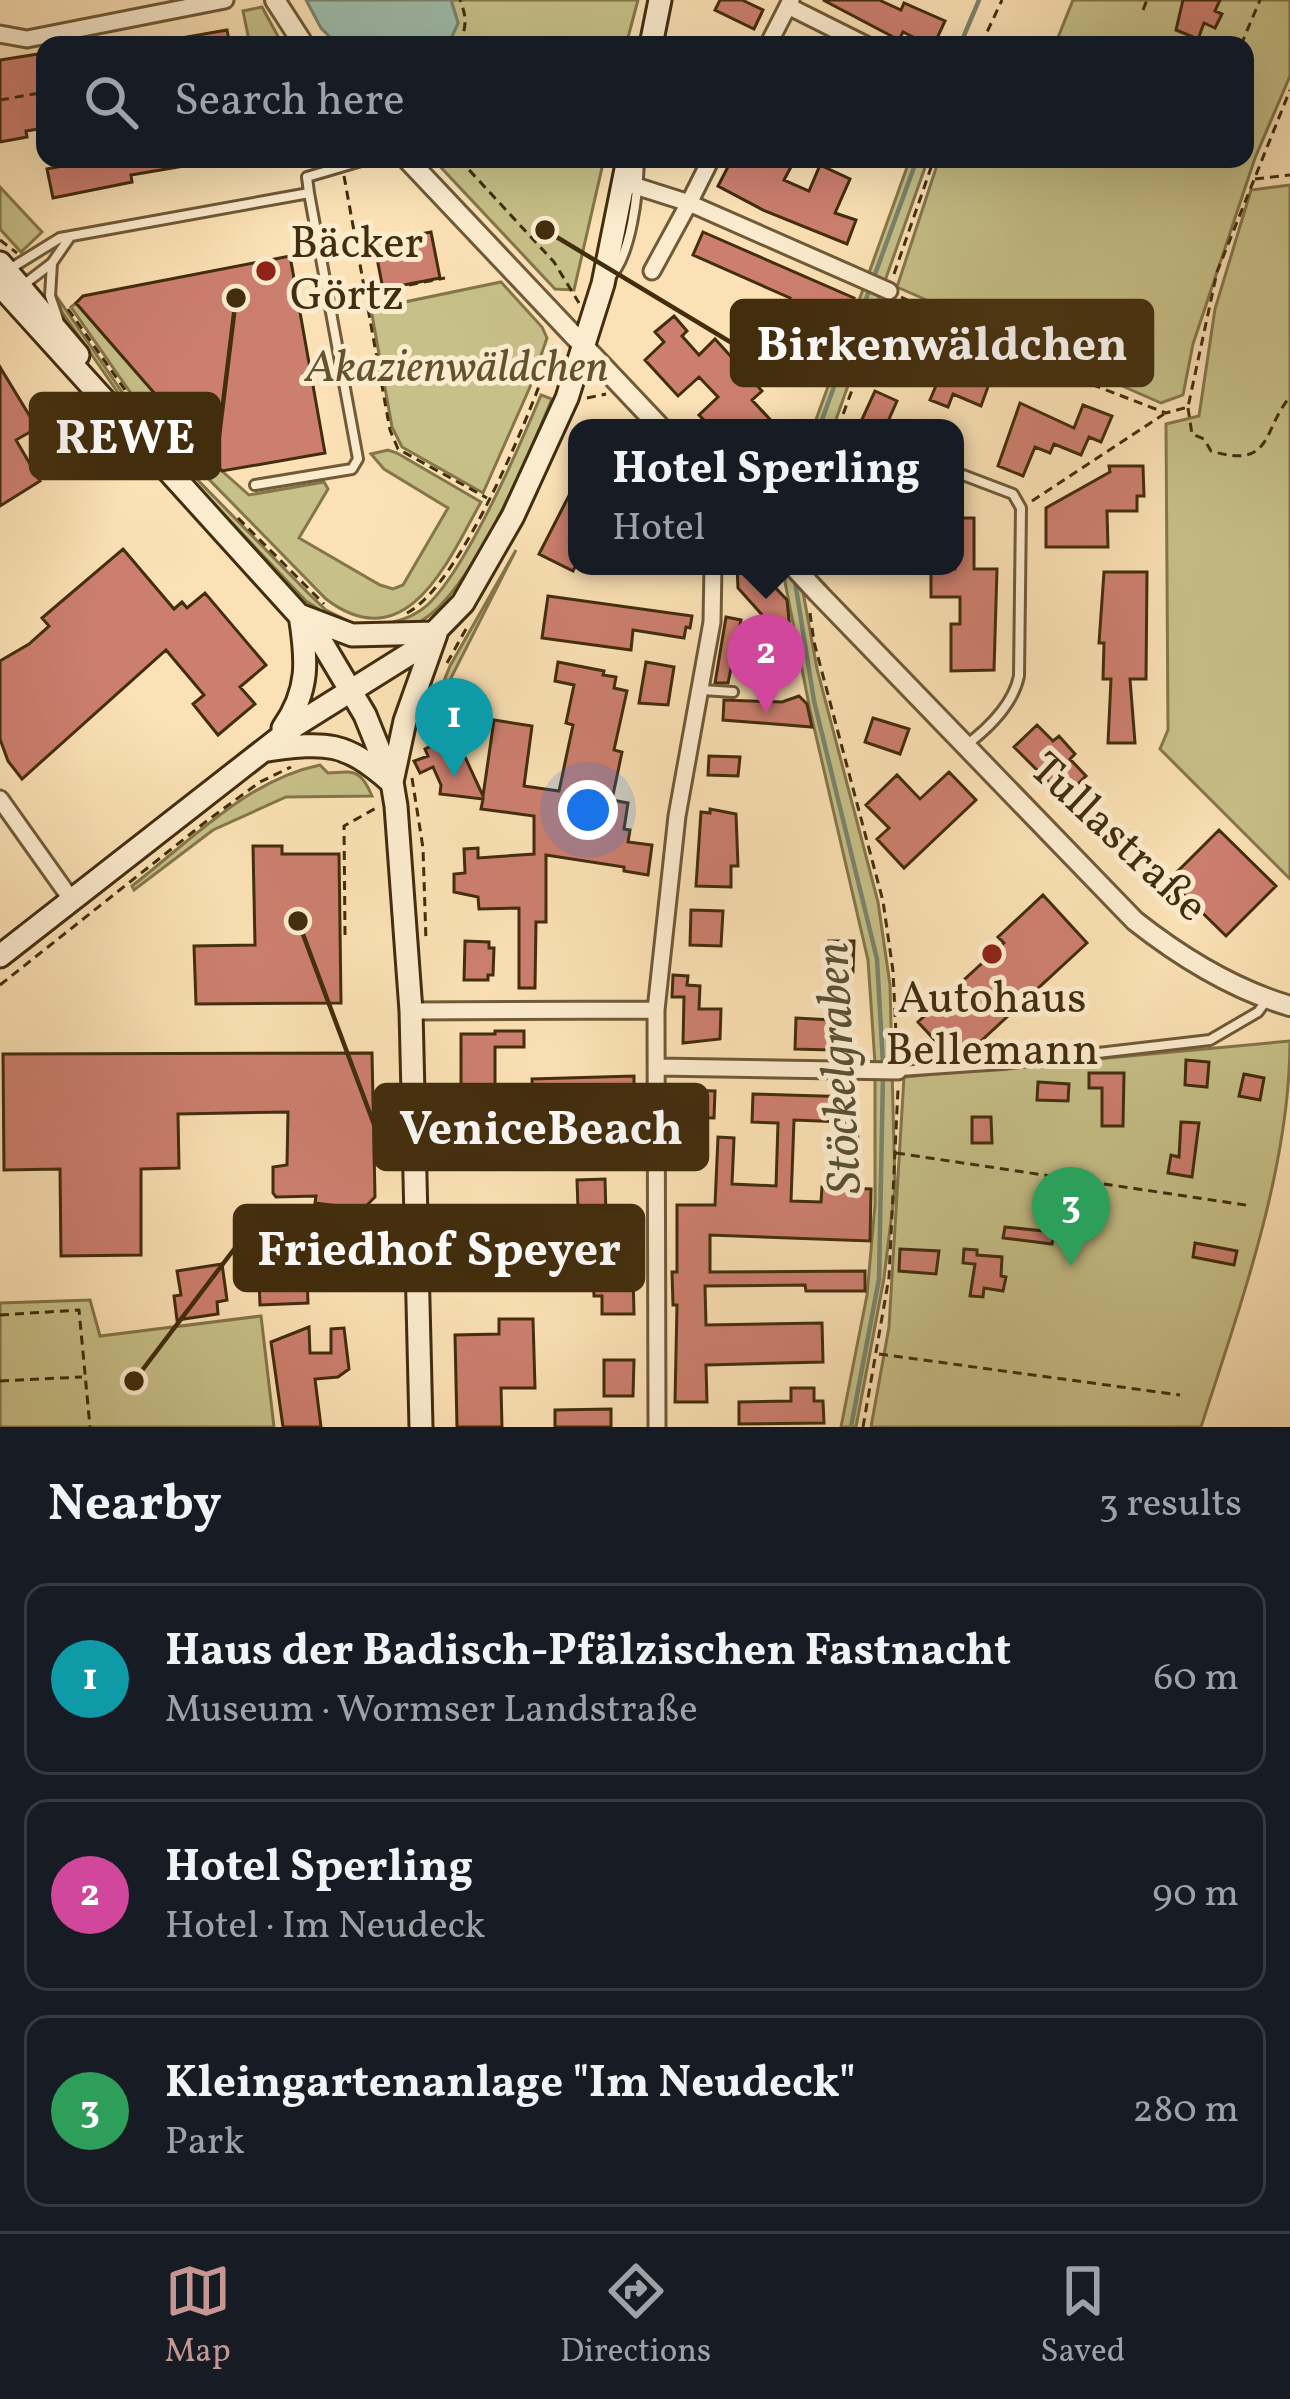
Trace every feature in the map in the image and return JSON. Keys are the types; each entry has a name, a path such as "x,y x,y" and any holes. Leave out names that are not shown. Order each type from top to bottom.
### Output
{"main road":[{"path":"653,36 661,0"},
{"path":"0,956 312,713 394,666 436,633 463,603 513,516 567,398 603,284 628,170"},
{"path":"9,277 68,342 150,452"},
{"path":"9,277 150,452 300,614 352,690 384,789 405,889 421,1427"},
{"path":"300,614 352,635 436,633"},
{"path":"262,750 297,708 307,680 300,614"},
{"path":"384,789 436,633"},
{"path":"262,750 338,746 350,750 384,789"}],"street":[{"path":"40,36 174,5 224,0"},
{"path":"274,0 298,36"},
{"path":"773,36 790,3 850,36"},
{"path":"0,34 36,37"},
{"path":"415,168 652,419"},
{"path":"652,272 706,168"},
{"path":"628,170 689,203 885,288"},
{"path":"657,1427 656,1010 677,816 712,622 713,575"},
{"name":"Tullastraße","path":"799,575 814,599 1135,921 1194,964 1290,1006"},
{"path":"0,799 71,899"},
{"path":"411,1011 656,1010"},
{"path":"658,1067 896,1071"}],"lane":[{"path":"255,485 352,469 358,459 307,177 347,168"},
{"path":"9,277 70,236 309,193"},
{"path":"68,342 50,285 52,263 70,236"},
{"path":"9,277 52,263"},
{"path":"964,475 1013,494 1021,508"},
{"name":"Tullastraße","path":"964,747 1016,692 1021,508"},
{"path":"702,690 733,692"},
{"path":"896,1071 1024,1062 1210,1040 1258,1012 1267,999"}],"path":[{"path":"460,0 465,14 462,36"},
{"path":"985,36 1002,0"},
{"path":"1143,10 1147,0"},
{"path":"1244,36 1260,0"},
{"path":"1290,90 1217,272 1188,407 1192,434 1204,439 1211,451 1234,458 1254,452 1269,438 1279,410 1290,397"},
{"path":"0,100 36,92"},
{"path":"467,168 554,262 574,299 593,316"},
{"path":"342,170 390,430 398,449 489,499"},
{"path":"1253,179 1290,176"},
{"path":"0,240 13,247 9,277"},
{"path":"409,285 445,278"},
{"path":"50,285 61,288 66,306 134,403"},
{"path":"885,288 1075,378 1166,413"},
{"path":"395,618 435,591 489,499 539,389 556,337"},
{"path":"1021,508 1166,413 1188,407"},
{"path":"226,506 328,607"},
{"path":"814,599 814,642 883,902 892,971 896,1071 889,1277 863,1427"},
{"path":"0,985 225,807 260,782 304,762"},
{"path":"378,819 384,789"},
{"path":"345,935 344,826 377,807"},
{"path":"894,1153 1252,1206"},
{"path":"0,1315 79,1310 89,1427"},
{"path":"877,1354 1180,1396"},
{"path":"0,1381 85,1377"}],"green space":[{"path":"451,0 638,0 628,36 452,36 458,23"},
{"path":"1073,0 1290,0 1290,76 1254,161 1254,36 1059,36"},
{"path":"262,7 278,36 248,36 243,11"},
{"path":"441,168 602,168 574,290 555,289"},
{"path":"907,168 925,168 836,419 816,419"},
{"path":"936,168 1252,168 1193,344 1183,395 1161,403 897,287"},
{"path":"1290,185 1290,879 1160,749 1168,730 1166,424 1199,416 1215,309 1251,190"},
{"path":"0,187 42,232 21,252 0,229"},
{"name":"Akazienwäldchen","path":"501,282 547,338 483,493 402,447 392,427 371,309"},
{"path":"55,294 146,427 310,595 348,621 348,628 306,601 144,430 62,312"},
{"path":"76,303 222,471 249,495 324,482 328,489 299,538 380,585 393,589 403,585 448,508 384,469 371,454 397,453 481,502 439,574 402,611 380,618 355,615 326,599 146,415 71,307"},
{"path":"541,395 552,399 529,453 460,582 421,621 398,628 357,630 358,624 406,618 437,595 471,543"},
{"path":"516,550 422,735 450,666"},
{"path":"786,575 794,575 802,586 817,669 878,902 890,985 895,1188 884,1278 856,1427 841,1427 867,1295 875,1205 875,1063 868,960"},
{"path":"320,765 328,773 359,776 372,796 286,797 213,830 134,890 132,886 243,798"},
{"path":"1290,1041 1282,1138 1272,1187 1201,1427 871,1427 889,1327 904,1077"},
{"path":"90,1300 100,1336 261,1316 274,1427 0,1427 0,1303"}],"shaded area":[{"path":"306,0 451,0 458,23 452,36 329,36"}],"building":[{"path":"720,0 742,0 763,10 754,29 715,10"},
{"path":"823,0 879,0 901,10 904,3 945,21 938,36 903,32 891,36"},
{"path":"1183,0 1220,0 1215,11 1222,14 1215,28 1204,23 1199,36 1176,30"},
{"path":"227,30 228,36 192,36"},
{"path":"36,54 36,129 26,131 27,137 0,142 0,60"},
{"path":"172,168 131,175 132,182 53,198 47,169"},
{"path":"727,168 790,168 784,180 809,191 819,168 826,168 850,179 835,213 856,220 847,244 718,186"},
{"path":"431,232 440,278 383,289 374,243"},
{"path":"703,232 854,298 843,324 820,314 817,321 786,307 790,298 693,255"},
{"path":"290,256 325,453 222,471 76,303 83,296"},
{"path":"674,316 687,331 682,336 699,355 715,339 762,391 752,400 770,419 703,419 699,415 718,397 699,377 678,396 645,360 664,342 655,332"},
{"path":"915,331 938,341 936,346 988,367 983,381 989,384 981,406 953,394 948,407 930,400 943,369 905,353"},
{"path":"0,367 37,428 16,440 40,481 0,506"},
{"path":"875,391 897,401 889,419 862,419"},
{"path":"1020,403 1074,428 1083,405 1112,416 1101,442 1089,437 1081,455 1054,444 1050,453 1035,447 1023,476 998,466"},
{"path":"1109,466 1143,466 1144,496 1137,496 1137,511 1107,511 1108,547 1046,547 1046,508 1110,472"},
{"path":"568,498 568,568 539,554"},
{"path":"964,518 974,518 974,569 997,569 994,670 951,671 951,624 960,624 960,597 931,597 931,575 964,575"},
{"path":"123,549 174,609 182,602 187,608 205,593 266,665 240,687 255,704 218,735 193,704 204,695 166,650 22,779 0,739 0,661 49,626 42,618"},
{"path":"1104,572 1147,572 1146,679 1130,679 1135,743 1108,743 1111,679 1103,679 1104,643 1099,643"},
{"path":"737,575 763,575 787,600 790,630 773,627 738,588"},
{"path":"548,596 692,616 690,628 686,627 684,638 633,630 631,650 542,638"},
{"path":"726,617 741,620 728,683 715,683"},
{"path":"558,662 604,671 603,675 616,677 614,688 627,691 614,750 622,752 612,800 628,803 624,829 630,830 628,842 652,845 648,875 546,855 546,922 536,922 535,988 519,988 519,908 479,909 478,897 454,892 454,874 465,873 464,849 478,848 478,858 534,854 534,816 481,809 483,799 440,794 433,767 420,773 414,761 428,756 425,749 435,744 431,737 453,731 483,796 494,720 532,726 524,786 559,791 573,725 566,723 574,685 555,681"},
{"path":"646,662 674,667 668,705 639,703"},
{"path":"799,696 807,704 812,727 723,720 724,700 782,702"},
{"path":"873,718 909,729 900,754 865,742"},
{"path":"1037,725 1053,741 1059,736 1075,754 1070,759 1086,776 1064,797 1014,747"},
{"path":"709,756 740,757 738,776 708,775"},
{"path":"949,772 976,800 904,868 877,839 889,828 866,805 897,775 920,799"},
{"path":"710,809 736,814 738,866 731,866 731,887 696,886 701,812 710,813"},
{"path":"1219,830 1276,886 1226,936 1169,880"},
{"path":"253,846 282,846 282,854 339,854 341,1003 196,1004 194,946 255,945"},
{"path":"1043,895 1087,943 968,1053 954,1038 943,1049 918,1022 1004,943 998,937"},
{"path":"691,910 723,911 721,946 690,945"},
{"path":"465,941 489,942 489,948 494,948 493,975 488,980 464,980"},
{"path":"829,941 854,941 853,972 829,971"},
{"path":"673,975 688,976 687,985 700,986 699,1009 721,1009 720,1039 683,1043 684,997 672,997"},
{"path":"796,1018 831,1020 830,1050 795,1049"},
{"path":"524,1031 524,1047 495,1047 495,1103 530,1103 531,1130 461,1130 461,1034"},
{"path":"372,1053 375,1197 362,1210 354,1210 354,1225 338,1206 315,1203 316,1196 276,1197 273,1193 273,1167 287,1165 288,1112 178,1114 179,1168 141,1169 141,1255 61,1256 60,1169 4,1170 3,1054"},
{"path":"1186,1060 1209,1062 1207,1087 1185,1085"},
{"path":"1089,1073 1124,1073 1123,1126 1102,1126 1102,1088 1089,1088"},
{"path":"1244,1074 1264,1078 1260,1100 1239,1096"},
{"path":"634,1076 634,1145 600,1144 602,1100 533,1101 532,1079"},
{"path":"1038,1082 1069,1084 1068,1101 1037,1100"},
{"path":"681,1090 715,1091 714,1118 681,1117"},
{"path":"753,1094 854,1097 858,1140 843,1140 844,1122 794,1120 791,1201 821,1202 822,1187 871,1189 870,1241 710,1235 710,1272 865,1271 865,1291 806,1291 805,1285 705,1286 706,1325 822,1323 823,1362 706,1365 707,1402 675,1402 677,1305 673,1305 672,1272 677,1272 677,1205 715,1205 718,1137 734,1138 732,1184 776,1186 778,1123 752,1122"},
{"path":"972,1117 991,1117 992,1143 972,1143"},
{"path":"1181,1122 1199,1123 1192,1177 1168,1173 1171,1155 1179,1157"},
{"path":"605,1179 606,1215 632,1214 632,1239 606,1239 607,1273 633,1273 634,1314 602,1314 602,1296 594,1296 593,1267 580,1267 577,1180"},
{"path":"485,1225 512,1225 513,1277 486,1278 486,1266 444,1265 444,1244 485,1245"},
{"path":"1005,1227 1054,1232 1052,1244 1003,1238"},
{"path":"329,1230 354,1230 355,1282 330,1283"},
{"path":"1195,1243 1237,1251 1234,1265 1193,1257"},
{"path":"900,1249 939,1251 936,1274 899,1271"},
{"path":"964,1249 1002,1257 1003,1291 984,1288 983,1297 970,1296 975,1264 963,1263"},
{"path":"222,1264 227,1300 217,1302 218,1314 177,1320 174,1296 181,1295 177,1271"},
{"path":"307,1277 308,1303 260,1305 259,1279"},
{"path":"499,1319 533,1319 535,1388 501,1388 502,1427 457,1427 455,1335 499,1334"},
{"path":"309,1327 310,1353 331,1353 331,1329 344,1328 349,1369 338,1377 315,1379 321,1427 283,1427 271,1342"},
{"path":"604,1360 634,1360 633,1396 604,1396"},
{"path":"791,1388 814,1388 814,1401 823,1401 824,1423 739,1424 739,1402 791,1401"},
{"path":"611,1409 611,1427 555,1427 555,1410"}],"waterway":[{"name":"Stöckelgraben","path":"964,36 979,0"},
{"name":"Stöckelgraben","path":"822,419 914,168"},
{"name":"Stöckelgraben","path":"794,575 814,701 877,959 883,1064"},
{"name":"Stöckelgraben","path":"851,1427 879,1279 883,1075"}],"place":[{"name":"Birkenwäldchen","path":"545,230"},
{"name":"Bäcker Görtz","path":"266,271"},
{"name":"REWE","path":"236,298"},
{"name":"Hotel Sperling","path":"766,713"},
{"name":"Haus der Badisch-Pfälzischen Fastnacht","path":"454,777"},
{"name":"VeniceBeach","path":"298,921"},
{"name":"Autohaus Bellemann","path":"992,954"},
{"name":"Kleingartenanlage \"Im Neudeck\"","path":"1071,1266"},
{"name":"Friedhof Speyer","path":"134,1381"}]}
